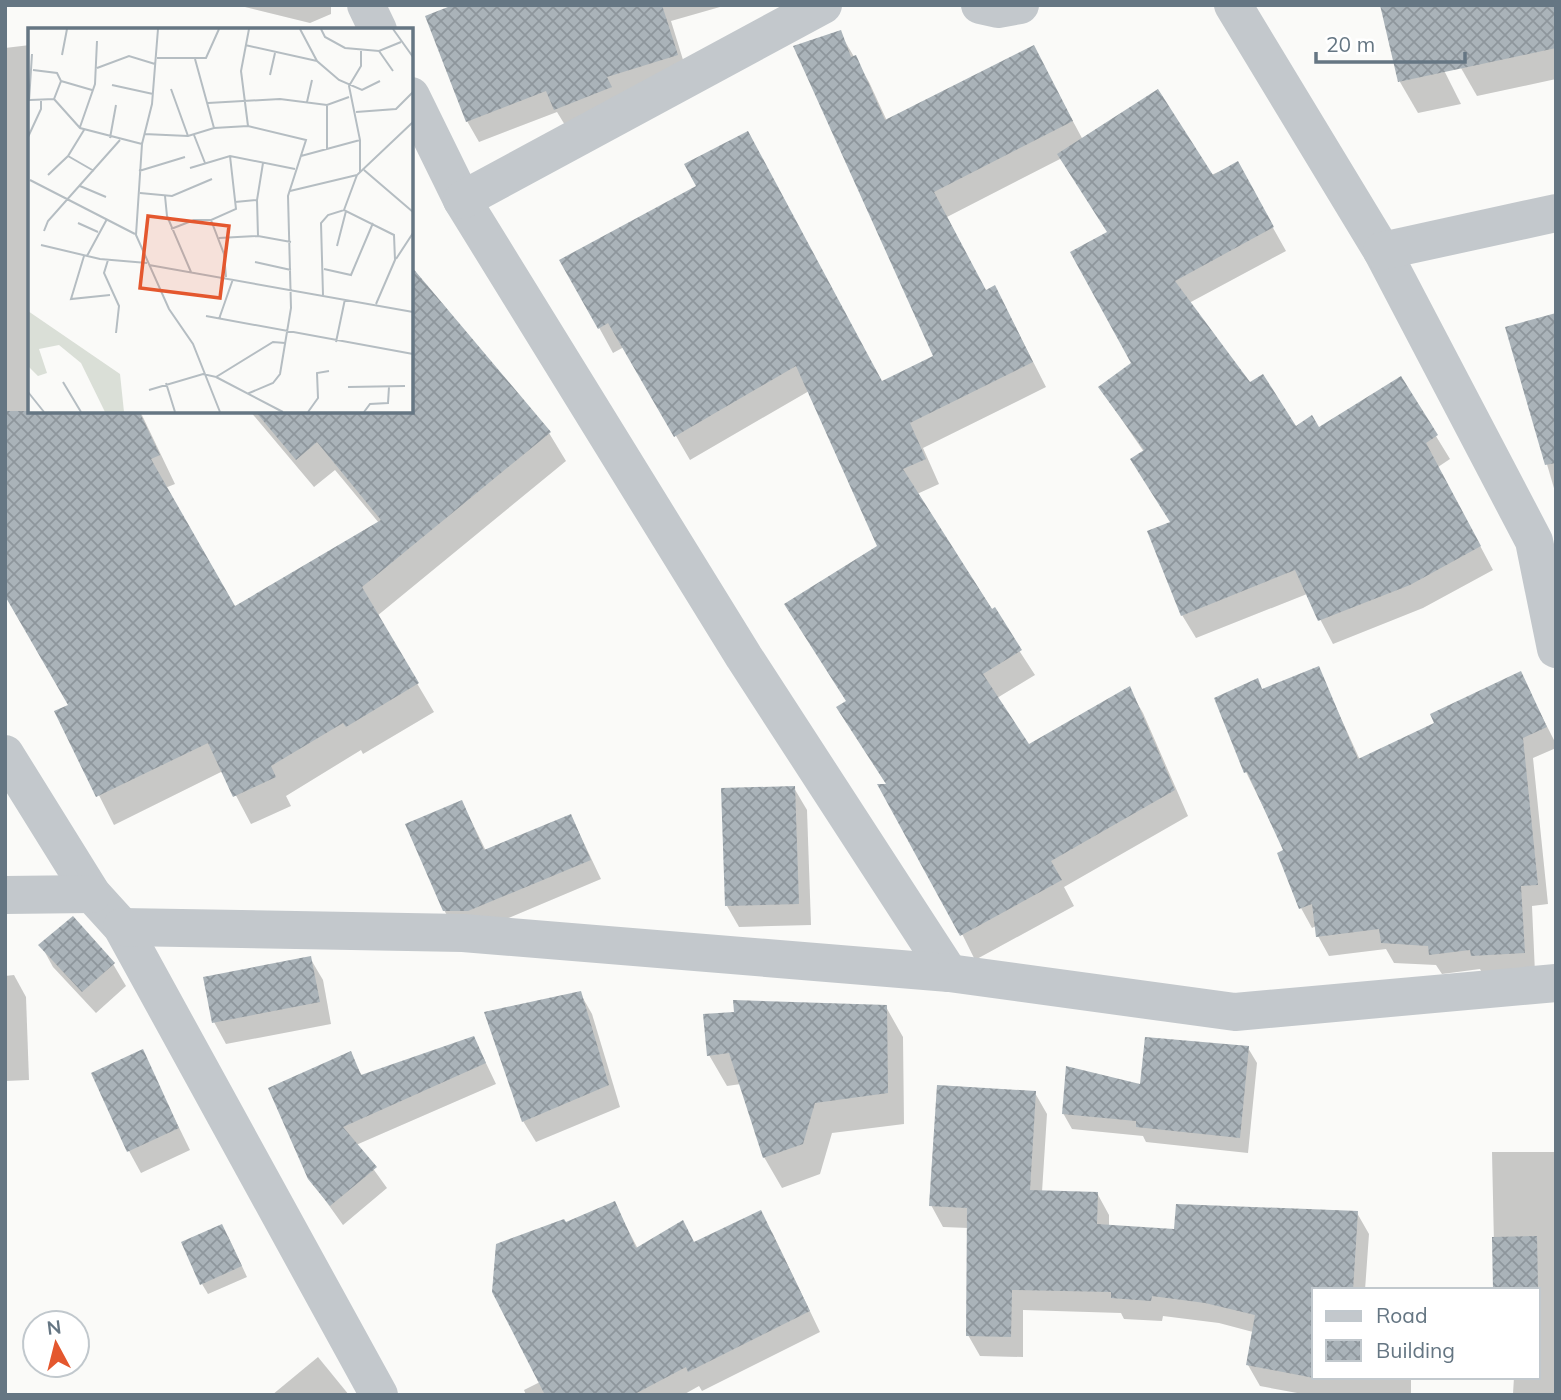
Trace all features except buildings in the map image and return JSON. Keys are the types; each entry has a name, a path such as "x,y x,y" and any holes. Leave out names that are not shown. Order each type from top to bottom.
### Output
{"street":[{"path":"366,5 377,28"},
{"path":"462,200 823,5"},
{"path":"980,5 998,9 1020,5"},
{"path":"1233,5 1382,251 1534,541 1556,649"},
{"path":"413,100 462,200 744,657 949,973"},
{"path":"1382,251 1556,213"},
{"path":"5,754 92,894 122,928 379,1395"},
{"path":"5,895 92,894"},
{"path":"122,928 463,933 949,973 1235,1012 1556,983"}]}
